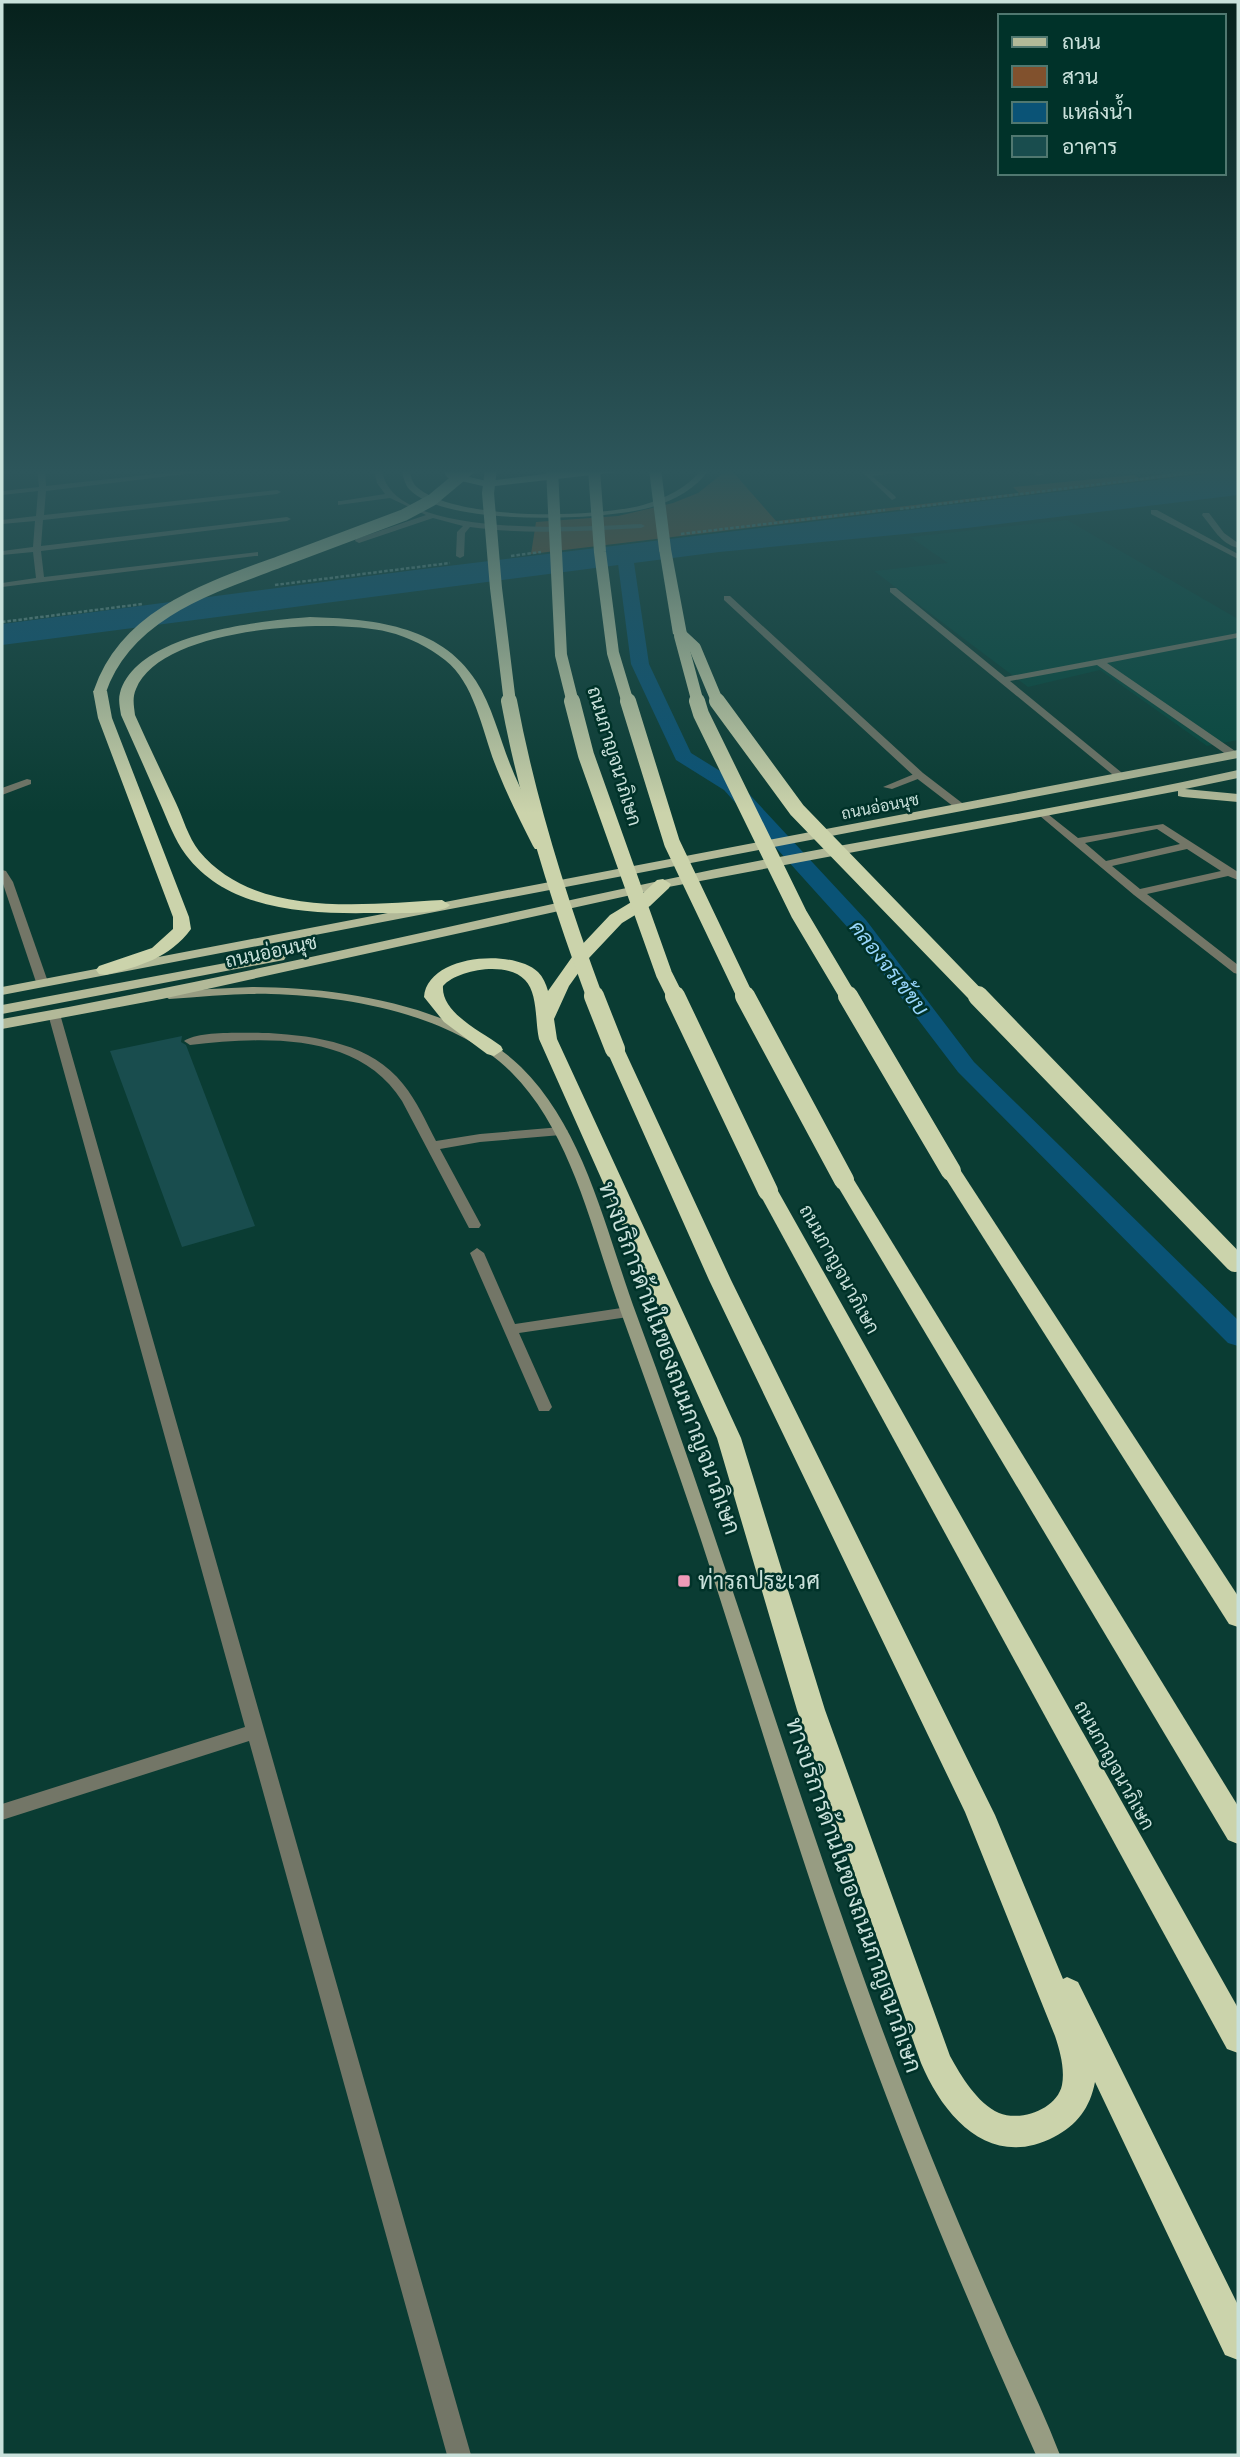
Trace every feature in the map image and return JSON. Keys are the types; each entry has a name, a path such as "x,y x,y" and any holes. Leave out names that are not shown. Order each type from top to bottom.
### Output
{"highway":[{"path":"105,970 163,950 174,942 182,929 181,917 105,718 100,691 104,672 128,640 180,603 222,584"},
{"path":"496,584 505,680 530,797 577,952 611,1039 720,1280 1238,2342"},
{"name":"ถนนกาญจนาภิเษก","path":"558,584 561,655 586,755 664,974 768,1191 1238,2038"},
{"name":"ถนนกาญจนาภิเษก","path":"604,584 613,653 672,843 726,961 844,1180 1238,1831"},
{"path":"672,584 681,649 701,714 799,914 951,1171 1238,1617"},
{"path":"442,905 344,908 297,904 259,897 233,887 207,871 186,844 128,715 126,695 135,678 150,663 170,651 223,631 283,622 344,623 382,628 435,645 452,659 465,675 506,773 548,860"},
{"path":"680,634 695,648 719,705 768,775 797,810 1236,1263"},
{"path":"544,1020 560,985 583,954 615,919 644,902 663,884"},
{"path":"494,1051 437,1005 433,993 438,981 446,975 465,967 486,963 522,969 536,982 548,1039 729,1438 804,1690 937,2063 948,2086 966,2108 983,2122 1005,2132 1027,2133 1047,2125 1064,2113 1076,2096 1079,2074 1067,2026 979,1812"}],"main road":[{"name":"ถนนอ่อนนุช","path":"2,990 1237,756"},
{"path":"1210,760 1236,774"},
{"name":"ถนนอ่อนนุช","path":"2,1024 162,995 663,884 744,872 896,839 1044,814 1236,774"},
{"path":"1163,791 1238,798"},
{"name":"ถนนอ่อนนุช","path":"461,922 527,890"},
{"name":"ถนนอ่อนนุช","path":"2,1010 461,922 548,910"},
{"name":"ทางบริการด้านในของถนนกาญจนาภิเษก","path":"162,995 281,991 334,996 377,1005 467,1035 494,1051 531,1085 549,1107 561,1131 692,1485 877,2047 919,2159 1048,2455"}],"street":[{"path":"893,590 1122,777"},
{"path":"727,597 919,775 962,808"},
{"path":"1002,680 1236,635"},
{"path":"1099,662 1237,756"},
{"path":"888,788 919,775"},
{"path":"2,792 27,782"},
{"path":"1044,814 1138,893 1238,971"},
{"path":"1077,841 1155,825 1165,828 1234,875"},
{"path":"1105,864 1191,845"},
{"path":"2,873 8,882 42,982"},
{"path":"1138,893 1234,875"},
{"path":"54,1014 459,2455"},
{"path":"190,1041 237,1034 270,1034 345,1051 380,1067 394,1080 409,1101 474,1225"},
{"path":"432,1146 480,1138 561,1131"},
{"path":"477,1253 544,1408"},
{"path":"509,1330 628,1312"},
{"path":"2,1812 257,1731"}],"shaded area":[{"path":"891,584 1177,584 1238,619 1238,740 1207,746 1100,670 1028,687"}],"water":[{"path":"311,584 475,584 2,645 2,624"}],"building":[{"path":"182,1036 181,1042 186,1045 255,1226 182,1247 110,1051"}],"waterway":[{"name":"คลองจรเข้ขบ","path":"629,584 640,664 683,756 731,786 858,925 966,1067 1238,1336"}],"place":[{"name":"ท่ารถประเวศ","path":"684,1581"}]}
